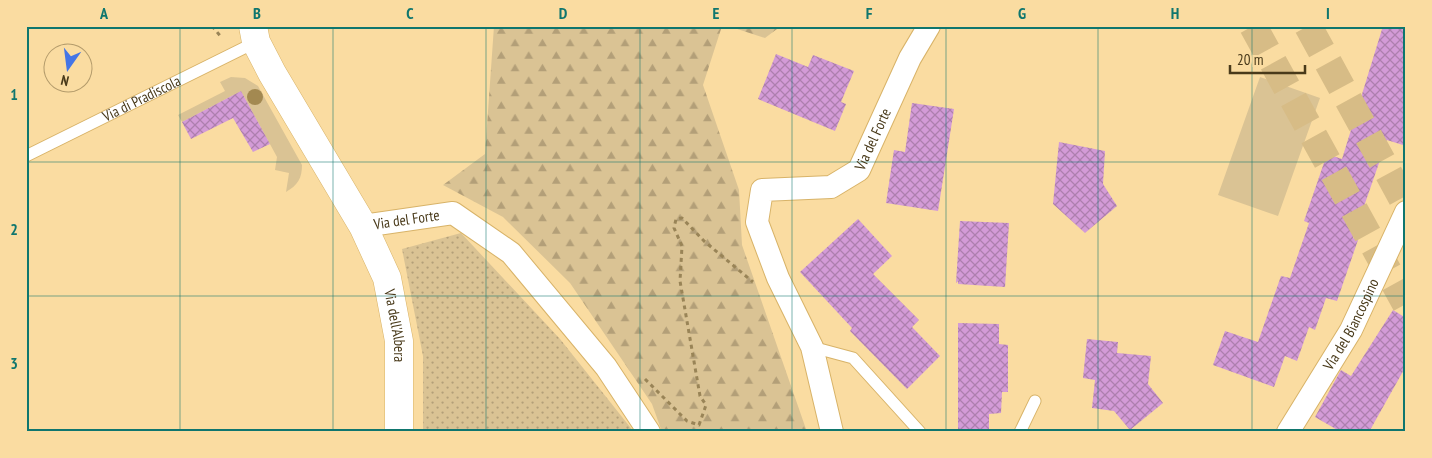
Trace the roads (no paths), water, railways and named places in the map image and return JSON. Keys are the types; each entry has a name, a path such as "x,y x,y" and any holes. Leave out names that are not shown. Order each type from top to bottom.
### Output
{"street":[{"name":"Via del Forte","path":"832,432 812,347 778,278 757,222 762,190 831,187 859,170 910,58 930,26"},
{"name":"Via di Pradiscola","path":"255,34 272,73 363,226"},
{"name":"Via del Biancospino","path":"1288,432 1351,330 1406,212"},
{"name":"Via del Forte","path":"363,226 453,213 511,253 606,367 649,432"},
{"name":"Via dell'Albera","path":"363,226 387,278 399,341 399,432"}],"lane":[{"name":"Via di Pradiscola","path":"26,156 255,34"},
{"path":"812,347 853,358 920,432"},
{"path":"1020,432 1035,401"}],"tunnel":[{"path":"1253,26 1406,304"},
{"path":"1308,26 1406,205"}]}
